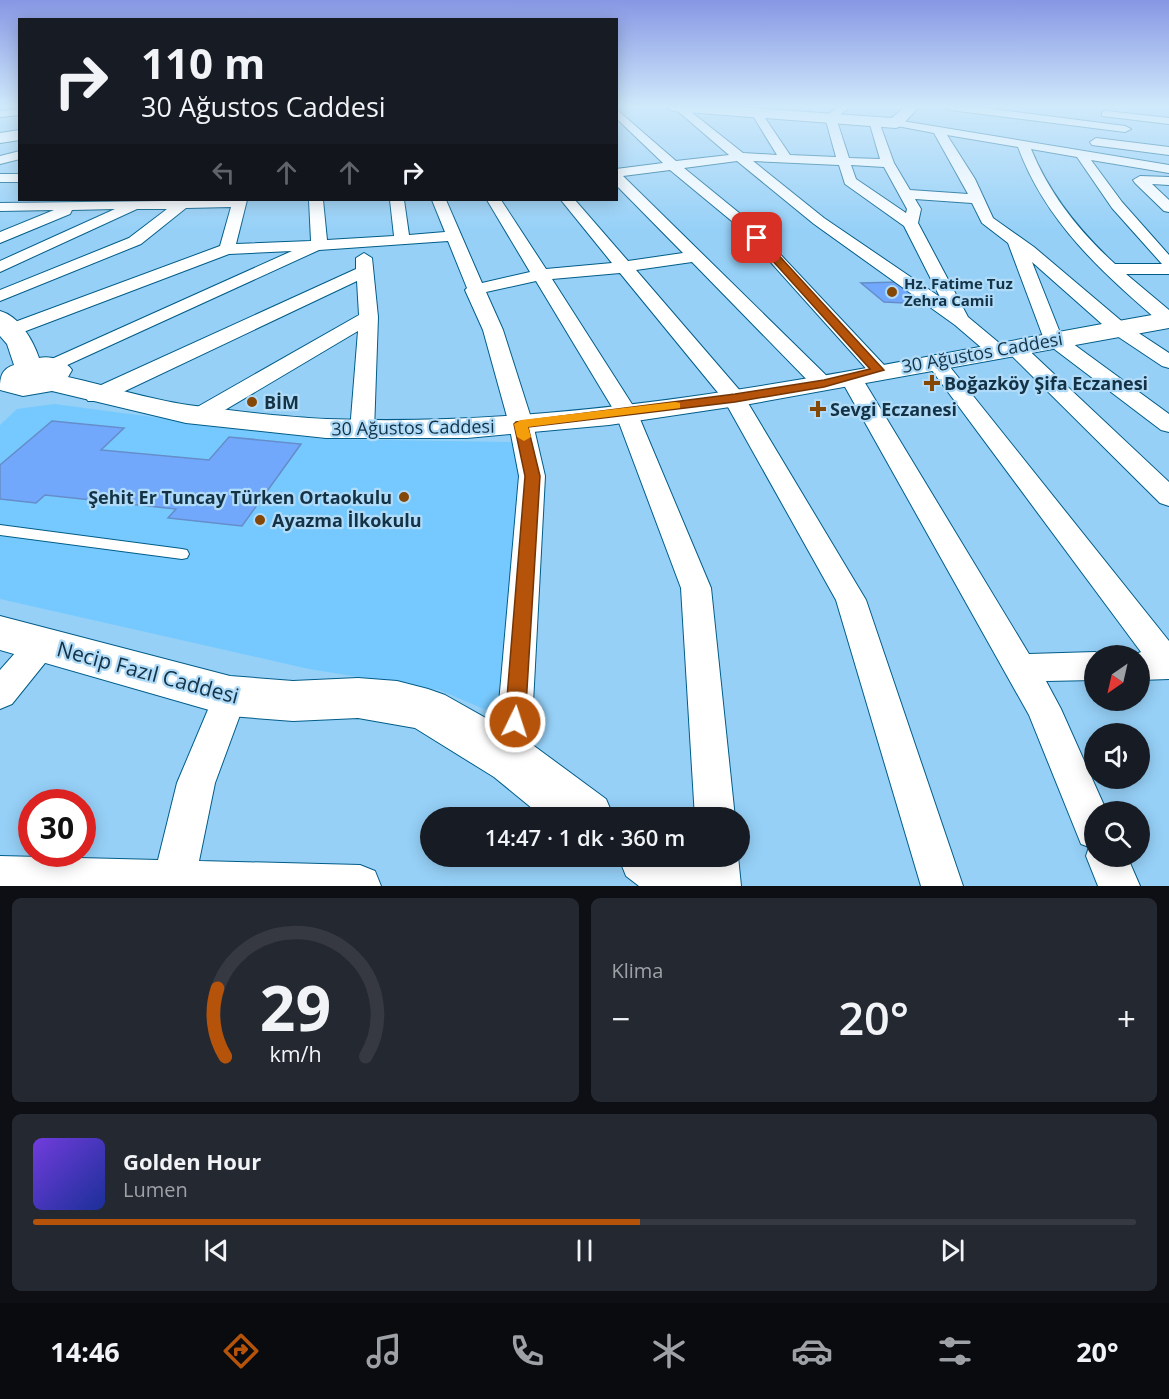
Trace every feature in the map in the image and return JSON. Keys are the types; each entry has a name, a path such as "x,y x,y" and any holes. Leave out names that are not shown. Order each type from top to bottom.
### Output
{"main road":[{"name":"30 Ağustos Caddesi","path":"29,380 96,396 200,415 362,431 445,430 521,424 735,398 1005,349 1052,338 1169,320"},
{"path":"3,322 26,354 29,380"},
{"name":"Necip Fazıl Caddesi","path":"21,639 230,696 265,700 358,698 397,702 428,710 512,760 573,807"},
{"path":"660,867 684,886"}],"street":[{"path":"655,148 744,224 851,377 1018,668 1044,709 1084,804"},
{"path":"729,148 778,185 819,221 1005,349 1169,497"},
{"path":"781,148 785,157"},
{"path":"839,148 850,181 910,223 962,321"},
{"path":"883,148 888,163 914,208 910,223"},
{"path":"949,148 968,179 987,219 1118,328 1169,362"},
{"path":"1028,148 1030,167 1051,200 1109,269 1169,320"},
{"path":"1056,148 1082,156 1167,167"},
{"path":"1149,148 1169,151"},
{"path":"0,160 18,156"},
{"path":"1082,156 1117,206 1169,261"},
{"path":"618,173 739,157 842,159 888,163"},
{"path":"0,160 18,160"},
{"path":"0,178 18,178"},
{"path":"618,179 697,256 851,377"},
{"path":"1169,181 1140,180 1169,208"},
{"path":"0,205 18,193"},
{"path":"906,194 977,200"},
{"path":"0,205 139,202 181,205 240,201 227,249"},
{"path":"316,201 319,244"},
{"path":"397,201 402,239"},
{"path":"439,201 474,290 493,330 521,424 532,476 512,760"},
{"path":"495,201 626,411 696,588 714,807"},
{"path":"569,201 735,398 851,600 942,886"},
{"path":"0,267 139,202"},
{"path":"0,238 80,205"},
{"path":"0,296 135,241 181,205"},
{"path":"3,322 227,249 361,244 454,236"},
{"path":"1147,239 1169,241"},
{"path":"1016,242 1052,338 1169,425"},
{"path":"29,380 113,334 267,270 319,244"},
{"path":"361,244 369,317 362,431"},
{"path":"474,290 539,275 625,267 697,256"},
{"path":"1109,269 1169,269"},
{"path":"96,396 365,272"},
{"path":"200,415 369,317"},
{"path":"935,362 1169,665"},
{"path":"0,694 21,639"},
{"path":"1150,666 1169,665"},
{"path":"1018,668 1084,666"},
{"path":"174,884 196,783 230,696"},
{"path":"719,867 720,886"},
{"path":"1111,867 1119,886"},
{"path":"0,877 174,884 360,886"}],"lane":[{"path":"0,530 182,554"}],"shaded area":[{"name":"Ayazma İlkokulu","path":"54,404 321,439 517,442 523,609 515,722 439,690 309,669 0,599 0,425 17,409"}],"building":[{"name":"Hz. Fatime Tuz Zehra Camii","path":"899,282 925,304 884,302 861,283"},
{"path":"52,421 124,428 101,450 209,460 229,437 301,444 242,526 168,518 176,509 45,495 36,503 0,499 0,465"}],"slow traffic":[{"path":"524,437 521,424 675,405"}],"place":[{"name":"Hz. Fatime Tuz Zehra Camii","path":"892,292"},
{"name":"Boğazköy Şifa Eczanesi","path":"932,383"},
{"name":"BİM","path":"252,402"},
{"name":"Sevgi Eczanesi","path":"818,409"},
{"name":"Şehit Er Tuncay Türken Ortaokulu","path":"404,497"},
{"name":"Ayazma İlkokulu","path":"260,520"}],"route":[{"path":"515,722 532,476 521,424 735,398 824,384 878,370 757,238"}]}
